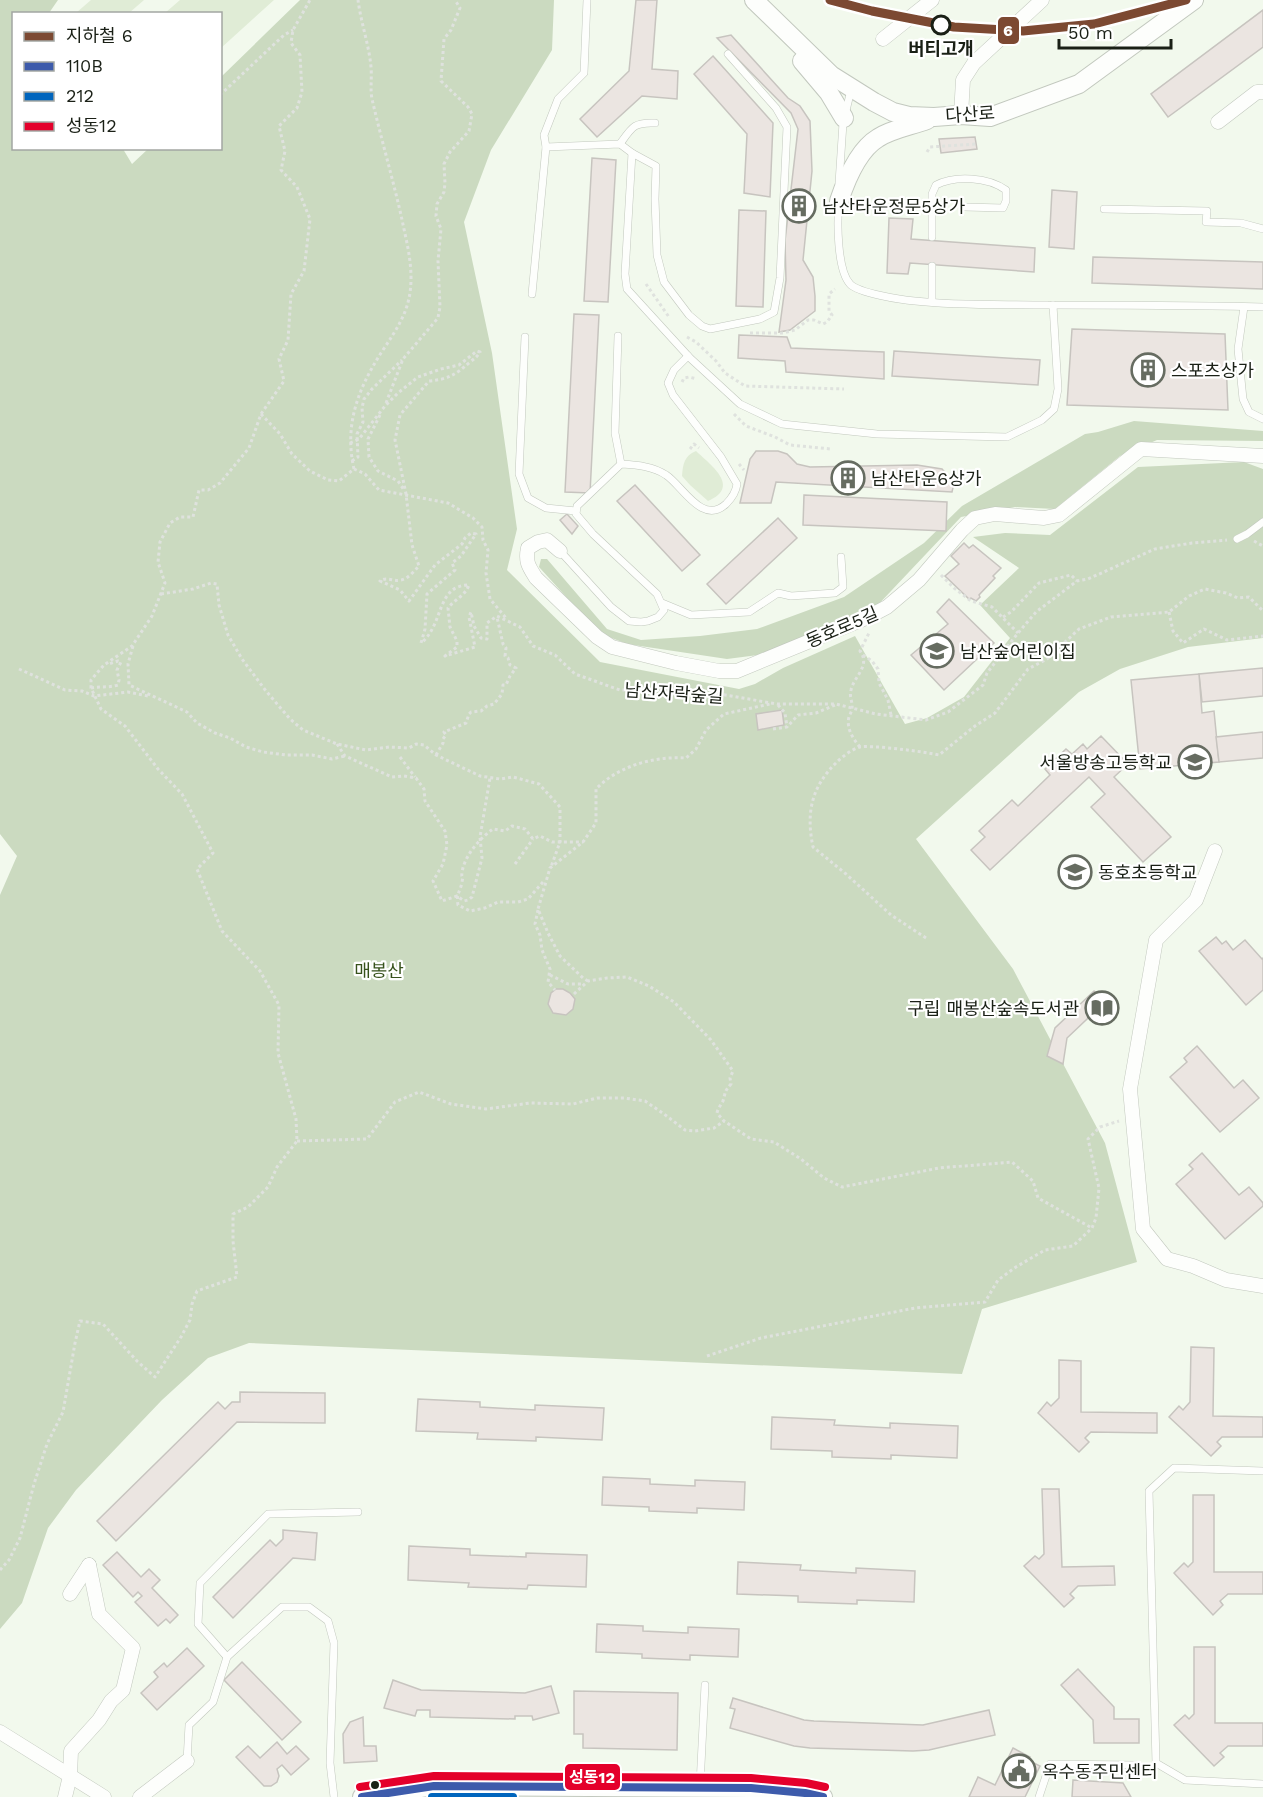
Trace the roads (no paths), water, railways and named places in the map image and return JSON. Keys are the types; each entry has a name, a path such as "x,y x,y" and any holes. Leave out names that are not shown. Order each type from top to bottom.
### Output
{"main road":[{"name":"다산로","path":"754,0 831,75 894,112 909,116 934,117 962,115 990,117 1079,84 1194,0"},
{"path":"770,15 798,57 829,93 844,118"},
{"path":"839,201 847,178 858,159 873,142 891,131 934,117"},
{"path":"362,1797 434,1786 751,1788 806,1793 823,1797"}],"street":[{"path":"883,39 932,0"},
{"path":"962,115 963,80 974,63 1042,0"},
{"path":"1218,122 1257,92 1263,92"},
{"name":"동호로5길","path":"560,551 547,540 534,543 528,548 526,557 529,567 536,579 597,637 612,647 676,663 719,671 737,671 887,607 919,580 975,518 995,514 1044,518 1059,515 1141,449 1263,456"},
{"path":"1215,850 1196,900 1156,939 1130,1089 1143,1229 1167,1259 1193,1266 1226,1280 1263,1286"},
{"path":"65,1797 70,1776 71,1751 99,1720 111,1701 123,1690 133,1648 99,1614 88,1565 70,1594"},
{"path":"0,1732 104,1797"},
{"path":"140,1797 187,1761"}],"lane":[{"path":"531,294 546,147 544,135 558,99 584,73 586,0"},
{"path":"546,147 620,144 656,166 657,255 664,282 688,315 702,326 710,329 760,320 774,312 780,279 787,127 776,108 729,54"},
{"path":"851,88 844,118 837,220 841,265 850,284 877,295 932,302 1263,307"},
{"path":"620,144 631,128 641,122 655,123"},
{"path":"632,153 625,274 627,289 688,356 740,404 782,424 878,434 1006,437 1042,420 1054,409 1058,389 1053,305"},
{"path":"932,237 932,194 936,185 944,181 980,179 1006,190 1006,201 1003,208 965,207"},
{"path":"1104,209 1207,211 1206,222 1241,223 1263,229"},
{"path":"932,266 932,302"},
{"path":"1244,307 1238,349 1243,399 1249,412 1263,419"},
{"path":"618,336 615,433 621,464"},
{"path":"525,337 519,474 528,498 546,508 576,511"},
{"path":"560,551 611,607 629,621 641,622 658,617 664,610 657,594 593,534 576,511 577,506 621,464 656,469 668,476 698,507 713,510 722,507 731,499 737,484 721,457 673,395 668,383 674,370 688,356"},
{"path":"1237,539 1263,522"},
{"path":"662,603 691,615 749,612 778,593 791,596 835,593 843,587 841,557"},
{"path":"1263,1471 1174,1468 1149,1491 1156,1763 1185,1780 1263,1784"},
{"path":"227,1656 198,1624 200,1583 268,1514 358,1512"},
{"path":"187,1761 189,1725 213,1702 227,1656 282,1607 309,1607 328,1621 334,1643 330,1763 334,1797"},
{"path":"700,1788 705,1685"},
{"path":"1039,1797 1050,1764 1135,1765"}],"metro line":[{"name":"6","path":"830,0 872,11 954,27 1023,31 1094,24 1186,0"}],"place":[{"name":"버티고개","path":"941,25"},
{"name":"남산타운정문5상가","path":"799,206"},
{"name":"스포츠상가","path":"1148,370"},
{"name":"남산타운6상가","path":"848,478"},
{"name":"남산숲어린이집","path":"937,651"},
{"name":"서울방송고등학교","path":"1195,762"},
{"name":"동호초등학교","path":"1075,872"},
{"name":"구립 매봉산숲속도서관","path":"1102,1008"},
{"name":"옥수동주민센터","path":"1019,1771"}],"park label":[{"name":"매봉산","path":"379,970"}]}
